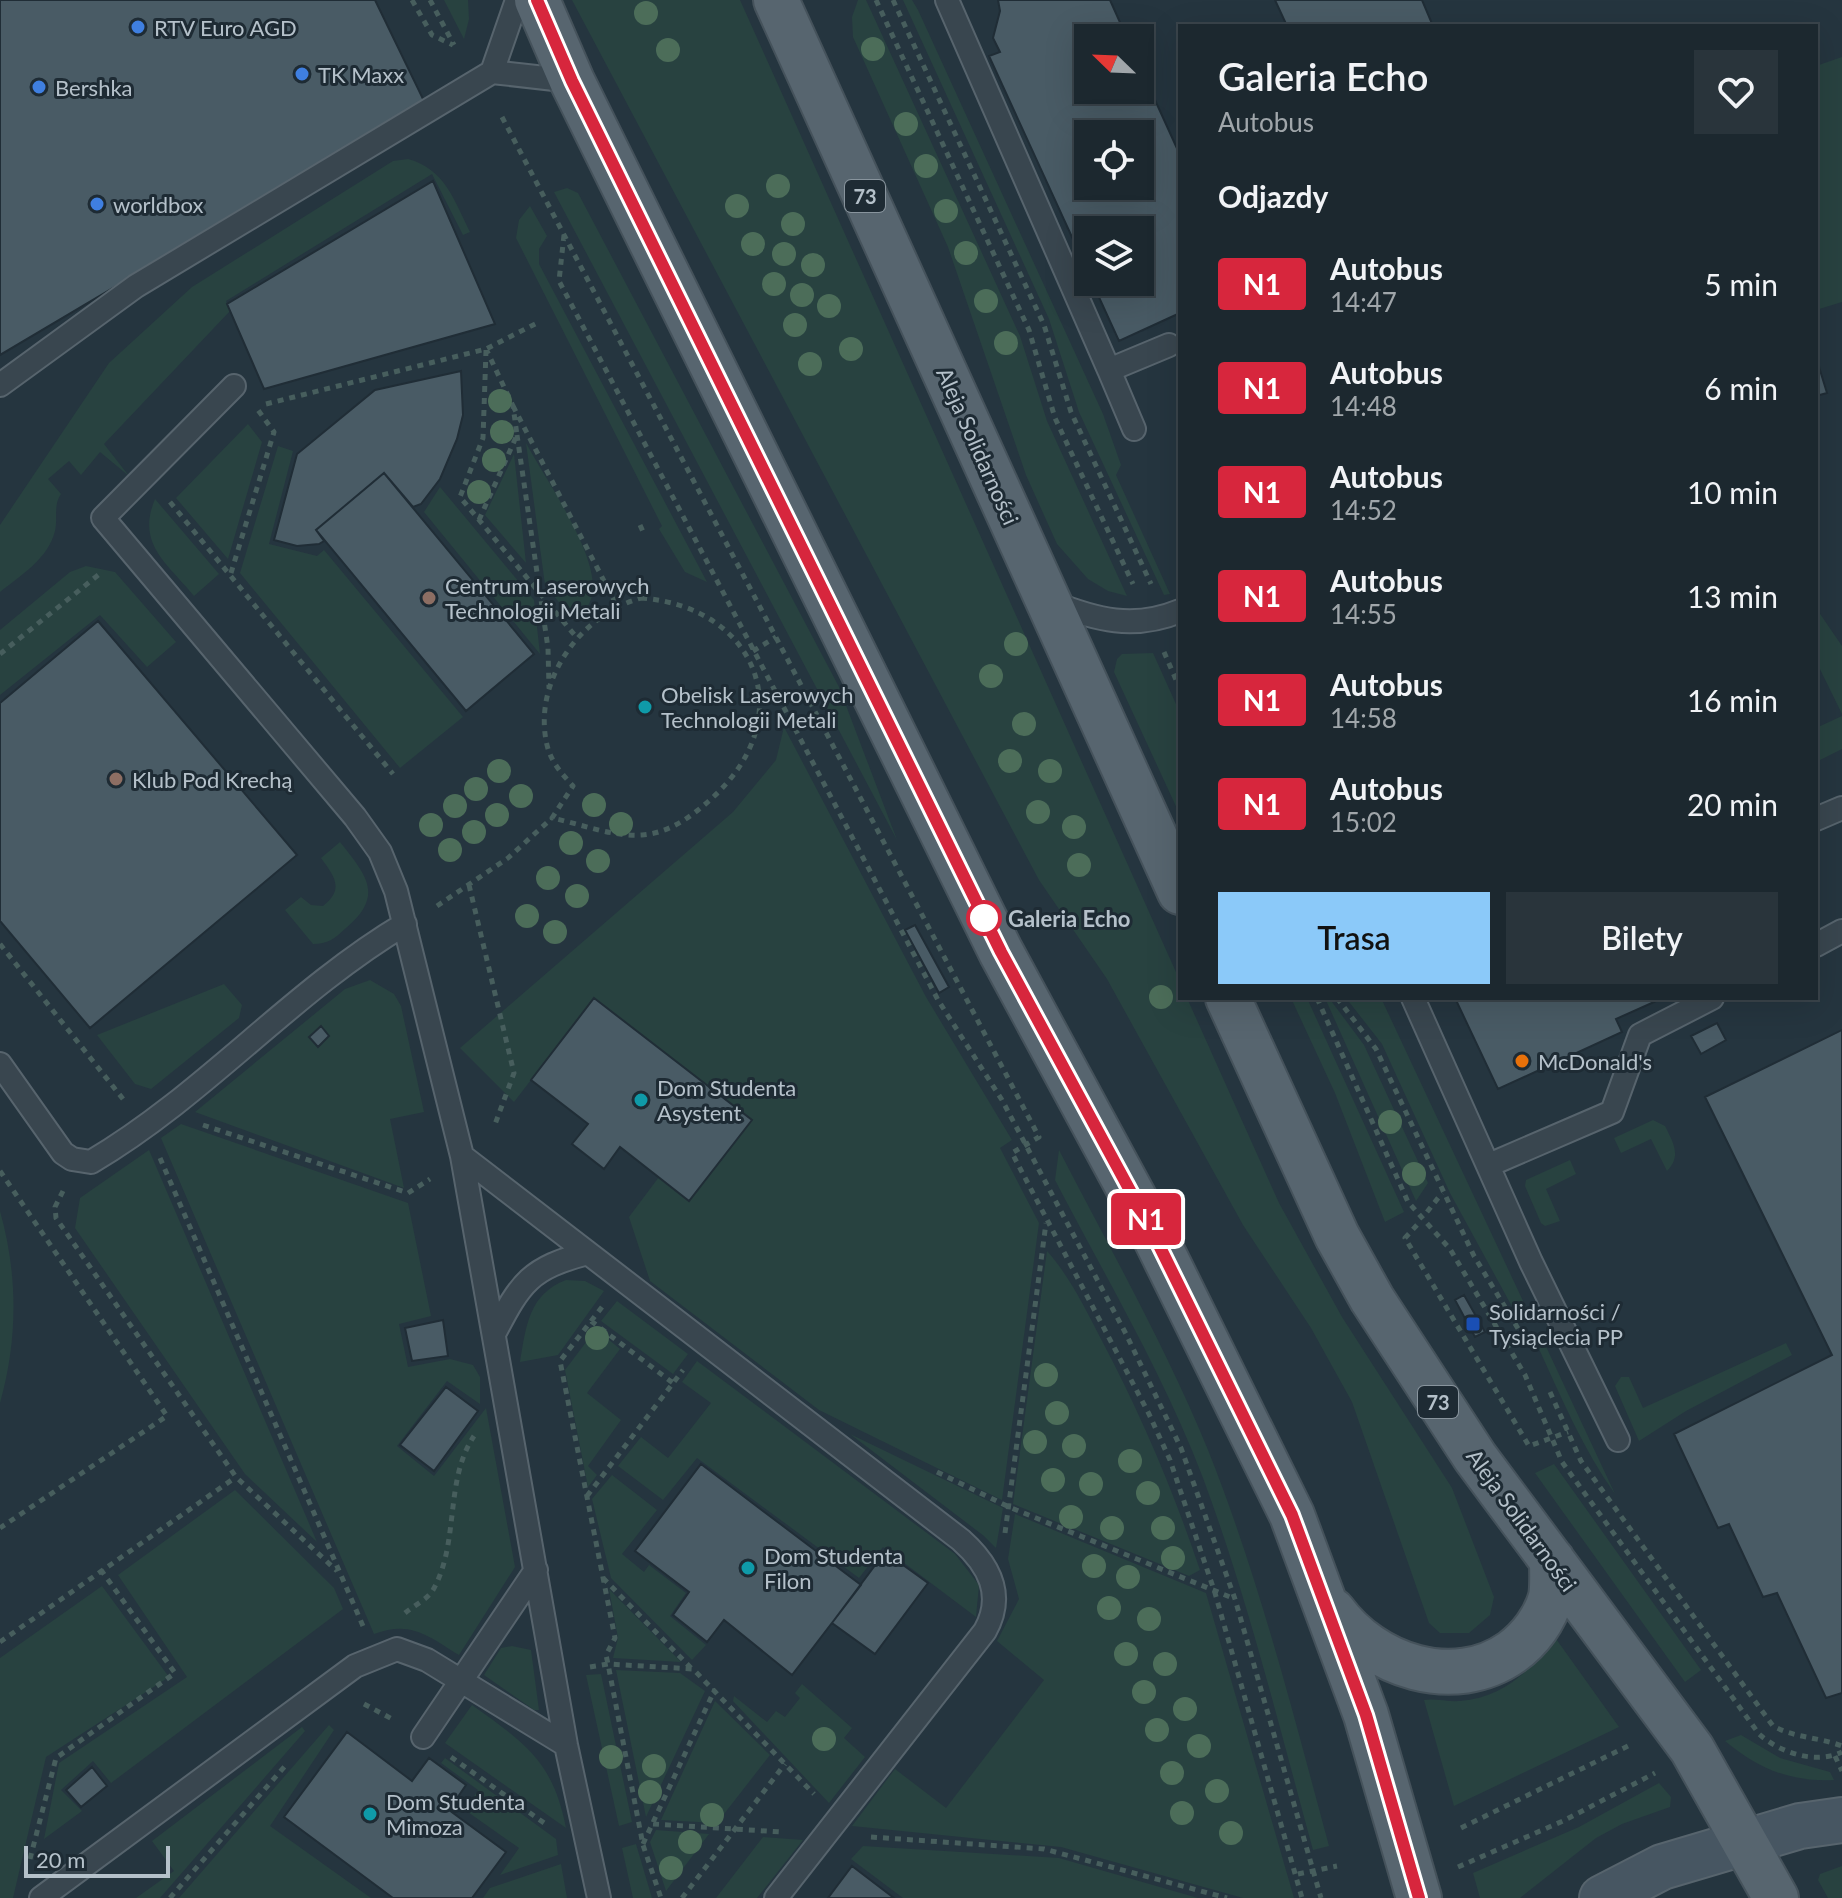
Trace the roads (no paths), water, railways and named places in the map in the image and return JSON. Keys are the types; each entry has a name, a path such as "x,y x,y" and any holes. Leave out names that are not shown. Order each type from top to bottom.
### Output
{"main road":[{"path":"537,0 572,81 1001,952 1153,1233 1292,1515 1366,1715 1419,1898"},
{"name":"Aleja Solidarności","path":"781,2 1178,888"},
{"name":"Aleja Solidarności","path":"1229,1000 1337,1236 1372,1299 1475,1457 1692,1749 1776,1898"},
{"path":"1322,1595 1344,1626 1391,1660 1428,1670 1463,1673 1495,1664 1523,1644 1542,1619 1551,1596 1552,1560"}],"street":[{"path":"1602,1898 1662,1867 1800,1826 1842,1820"}],"lane":[{"path":"492,72 517,0"},
{"path":"947,0 1134,429"},
{"path":"0,385 136,286 492,72 572,81"},
{"path":"1109,370 1169,345"},
{"path":"234,386 103,518 355,817 380,852 405,924 462,1156 566,1745 599,1898"},
{"path":"1048,601 1090,618 1151,622 1178,612"},
{"path":"1818,818 1842,808"},
{"path":"0,1064 63,1153 72,1159 91,1162 146,1127 358,952 405,924"},
{"path":"1818,944 1842,931"},
{"path":"1414,1000 1531,1262 1618,1440"},
{"path":"1489,1165 1612,1112 1640,1035 1708,1000"},
{"path":"462,1156 961,1540 981,1561 994,1585 996,1598 985,1631 776,1898"},
{"path":"494,1334 512,1299 533,1274 560,1260 588,1253"},
{"path":"423,1737 536,1570"},
{"path":"41,1898 372,1648 403,1649 566,1745"}],"place":[{"name":"RTV Euro AGD","path":"138,27"},
{"name":"TK Maxx","path":"302,74"},
{"name":"Bershka","path":"39,87"},
{"name":"worldbox","path":"97,204"},
{"name":"Centrum Laserowych Technologii Metali","path":"429,598"},
{"name":"Obelisk Laserowych Technologii Metali","path":"645,707"},
{"name":"Klub Pod Krechą","path":"116,779"},
{"name":"Galeria Echo","path":"984,918"},
{"name":"McDonald's","path":"1522,1061"},
{"name":"Dom Studenta Asystent","path":"641,1100"},
{"name":"Solidarności / Tysiąclecia PP","path":"1473,1324"},
{"name":"Dom Studenta Filon","path":"748,1568"},
{"name":"Dom Studenta Mimoza","path":"370,1814"}]}
